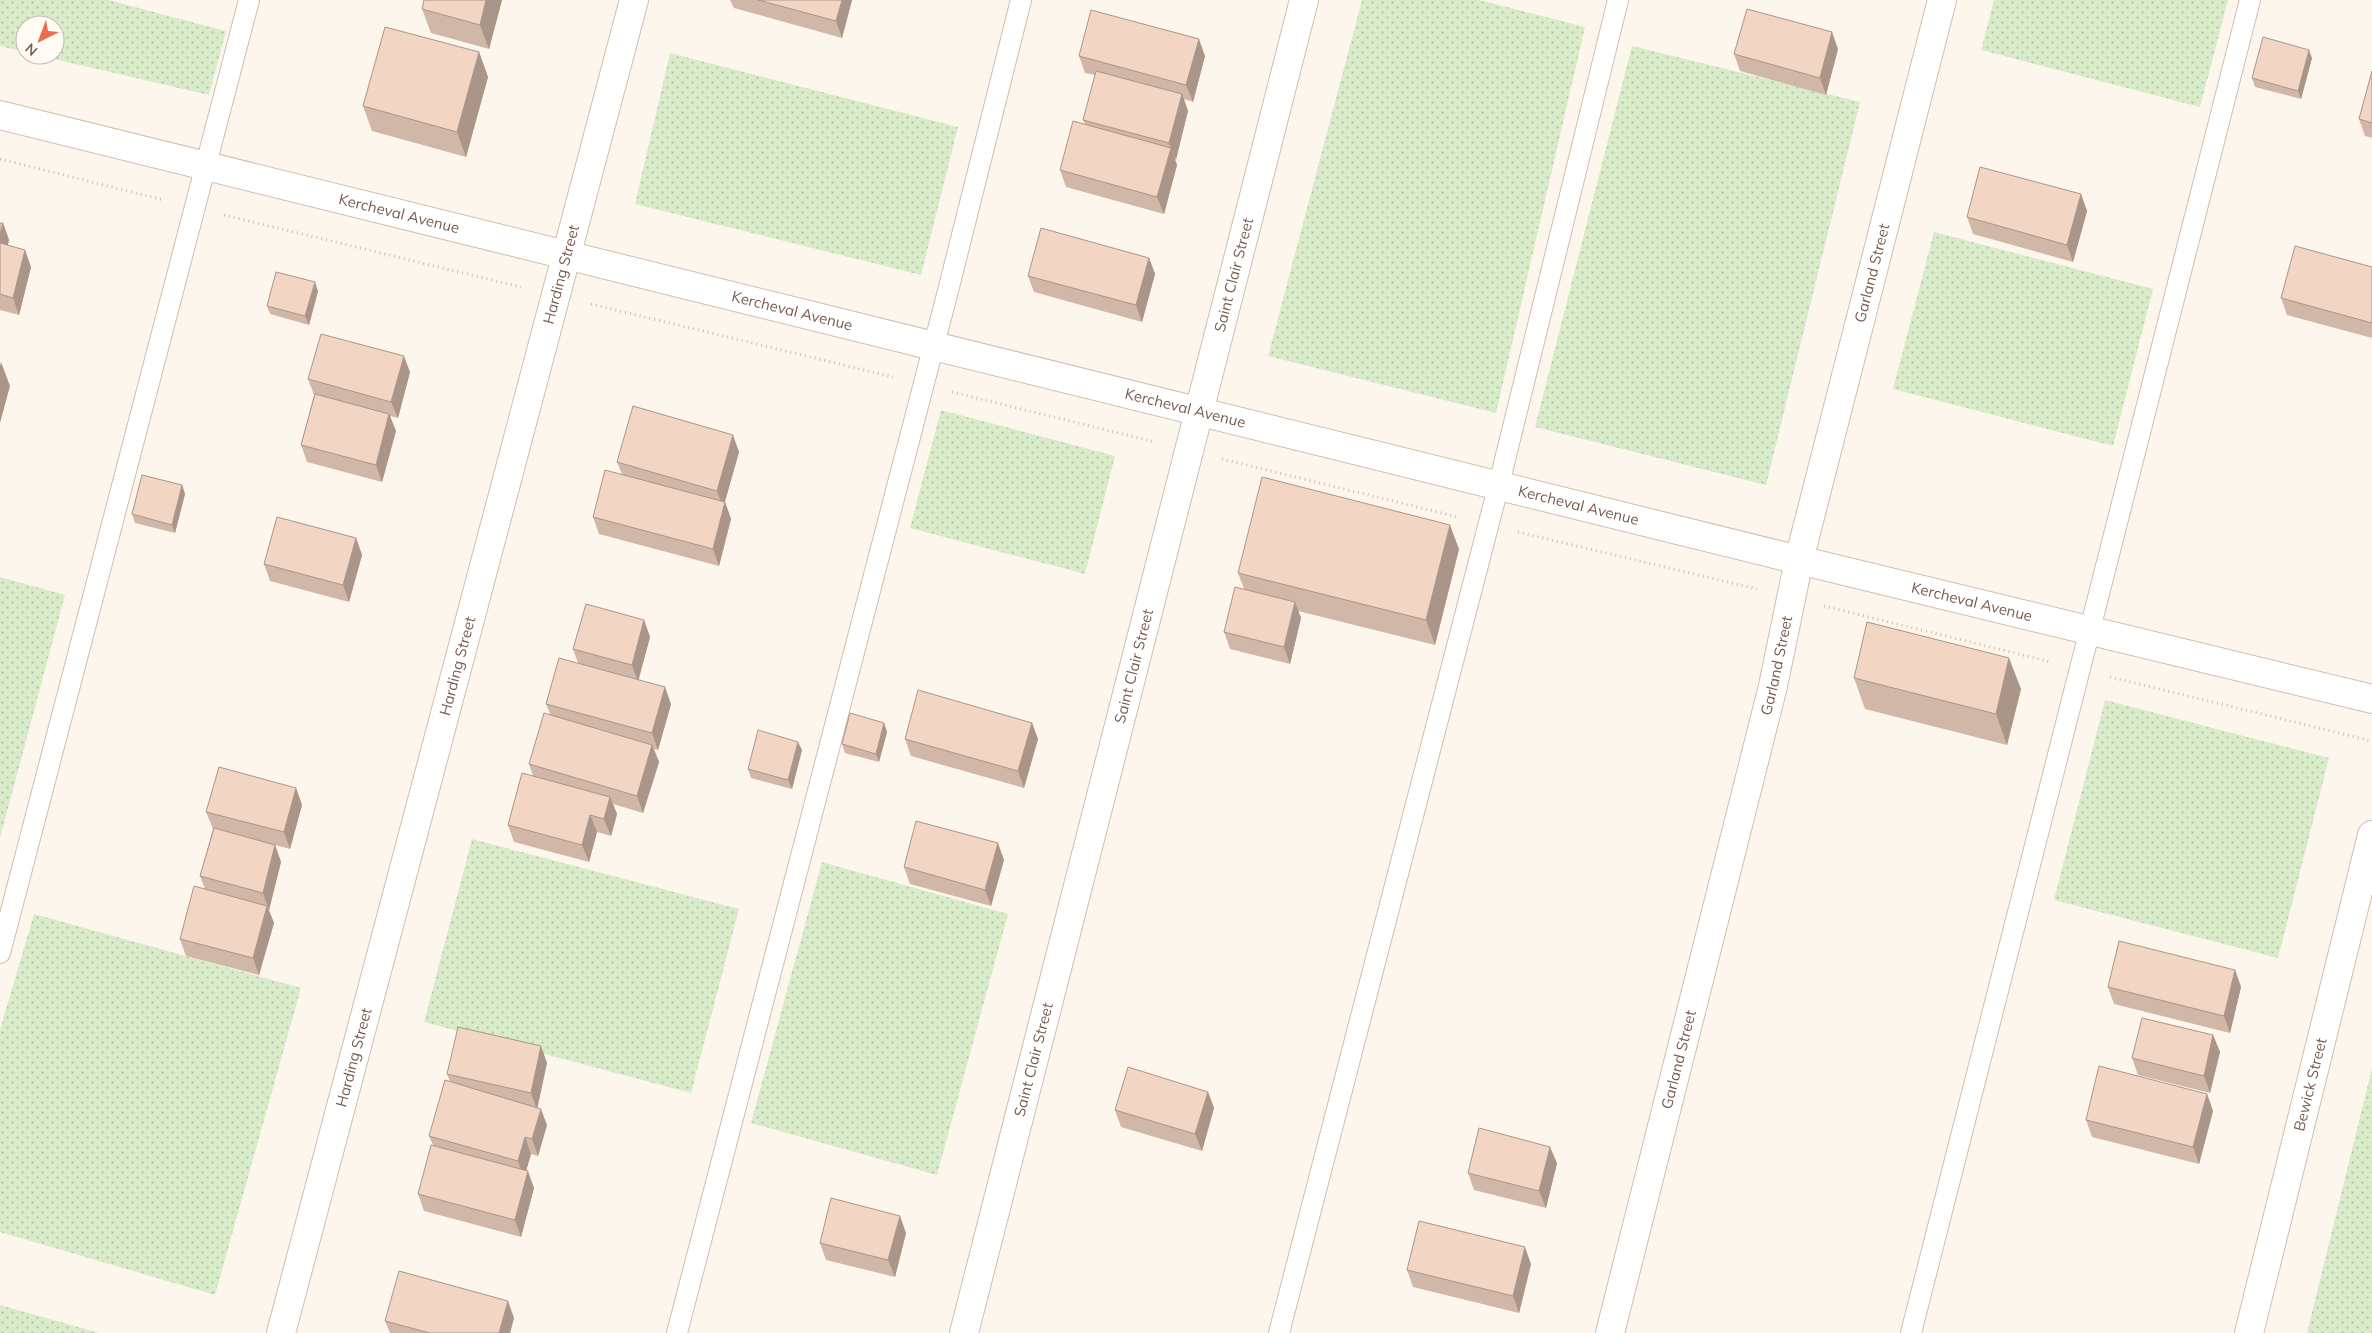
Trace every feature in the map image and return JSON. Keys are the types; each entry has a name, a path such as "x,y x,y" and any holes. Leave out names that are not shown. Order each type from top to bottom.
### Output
{"street":[{"name":"Harding Street","path":"281,1333 634,0"},
{"name":"Saint Clair Street","path":"964,1333 1201,410 1304,0"},
{"name":"Garland Street","path":"1610,1333 1773,686 1798,560 1942,0"},
{"name":"Kercheval Avenue","path":"0,115 1201,410 1798,560 2372,699"},
{"name":"Bewick Street","path":"2249,1333 2372,835"}],"lane":[{"path":"0,953 249,0"},
{"path":"677,1333 934,345 1021,0"},
{"path":"1278,1333 1499,484 1618,0"},
{"path":"1911,1333 2092,630 2250,0"}],"green space":[{"path":"0,0 108,0 226,31 209,95 65,62 65,15 15,15 15,50 0,46"},
{"path":"1362,0 1479,0 1585,27 1496,413 1268,356"},
{"path":"1994,0 2228,0 2200,107 1981,50"},
{"path":"1632,46 1860,102 1766,485 1535,427"},
{"path":"670,53 958,127 921,275 635,204"},
{"path":"1934,232 2153,289 2113,446 1893,389"},
{"path":"941,410 1115,456 1085,574 910,528"},
{"path":"0,577 65,595 0,838"},
{"path":"2105,700 2329,758 2278,958 2054,900"},
{"path":"472,839 739,909 691,1093 424,1022"},
{"path":"822,862 1008,914 937,1175 751,1123"},
{"path":"34,914 301,988 215,1295 0,1232 0,1030"},
{"path":"2372,1068 2372,1333 2307,1333"},
{"path":"0,1305 99,1333 0,1333"}],"building":[{"path":"424,0 486,0 480,25 422,9"},
{"path":"758,0 842,0 836,21"},
{"path":"1747,9 1832,32 1820,78 1734,54"},
{"path":"1091,10 1199,39 1186,85 1079,56"},
{"path":"385,27 479,52 457,132 363,106"},
{"path":"2263,37 2309,50 2298,91 2252,78"},
{"path":"1096,71 1182,94 1169,143 1083,120"},
{"path":"2372,71 2372,123 2359,119"},
{"path":"1073,121 1171,148 1157,197 1060,170"},
{"path":"1980,167 2081,194 2067,245 1967,217"},
{"path":"0,223 3,223 0,235"},
{"path":"1041,228 1149,258 1136,305 1028,276"},
{"path":"0,243 25,250 13,298 0,294"},
{"path":"2295,246 2372,267 2372,323 2281,298"},
{"path":"276,272 315,282 305,316 267,306"},
{"path":"321,334 404,356 391,402 308,379"},
{"path":"315,394 389,414 376,465 301,445"},
{"path":"633,406 733,435 717,491 617,462"},
{"path":"605,470 725,502 713,549 593,517"},
{"path":"142,475 182,485 172,525 132,514"},
{"path":"1262,477 1450,525 1426,620 1238,573"},
{"path":"277,517 356,538 343,585 264,564"},
{"path":"1235,587 1295,602 1284,647 1224,632"},
{"path":"586,604 644,620 632,665 573,649"},
{"path":"1867,622 2009,658 1996,714 1854,678"},
{"path":"559,658 665,687 652,733 546,704"},
{"path":"918,690 1032,723 1018,771 905,739"},
{"path":"544,713 652,745 637,796 529,764"},
{"path":"850,713 884,723 876,754 842,744"},
{"path":"758,730 798,742 788,780 748,769"},
{"path":"219,767 296,788 284,832 206,812"},
{"path":"522,773 610,797 604,819 590,815 582,845 508,825"},
{"path":"916,821 998,843 985,890 904,867"},
{"path":"214,828 275,845 263,893 200,876"},
{"path":"194,886 267,906 253,958 180,939"},
{"path":"2119,941 2235,970 2224,1016 2108,987"},
{"path":"2142,1018 2213,1035 2204,1076 2132,1058"},
{"path":"458,1027 541,1046 531,1093 447,1074"},
{"path":"2099,1066 2207,1094 2193,1147 2086,1120"},
{"path":"1128,1067 1208,1092 1195,1134 1115,1110"},
{"path":"445,1080 541,1109 532,1139 525,1137 518,1161 429,1136"},
{"path":"1479,1128 1550,1147 1539,1191 1468,1173"},
{"path":"431,1145 528,1171 515,1220 418,1194"},
{"path":"831,1198 900,1216 888,1260 820,1243"},
{"path":"1419,1221 1525,1247 1513,1296 1407,1270"},
{"path":"399,1271 508,1301 499,1333 430,1333 385,1321"}]}
